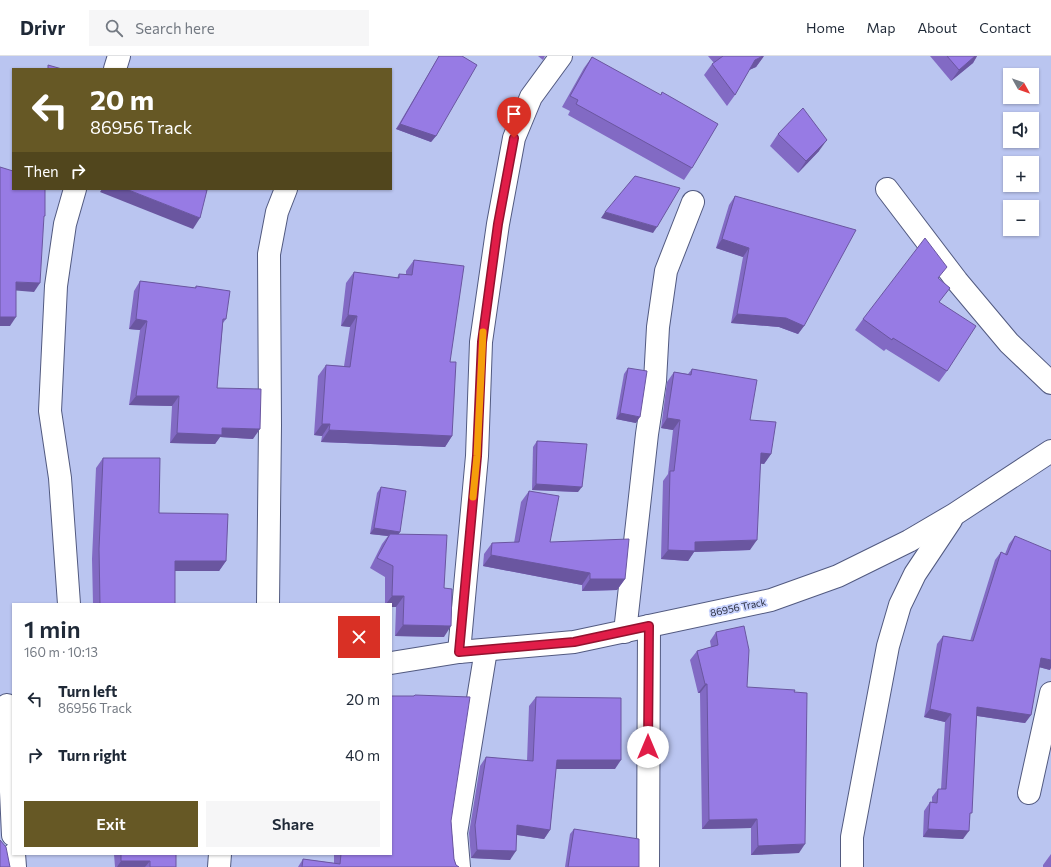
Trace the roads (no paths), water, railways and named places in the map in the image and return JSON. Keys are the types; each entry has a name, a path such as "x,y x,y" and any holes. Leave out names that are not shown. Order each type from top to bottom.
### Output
{"street":[{"path":"115,68 119,56"},
{"path":"459,652 477,456 482,342 498,224 514,138 531,97 562,56"},
{"path":"887,189 957,281 1004,337 1051,383"},
{"path":"69,603 60,478 50,411 56,286 65,224 75,190"},
{"path":"268,603 270,425 269,254 278,212 286,190"},
{"path":"625,632 654,380 658,327 666,271 693,202"},
{"name":"86956 Track","path":"392,663 459,652 574,642 771,600 838,576 909,541 955,514 1051,451"},
{"path":"852,867 852,837 888,646 900,605 914,574 955,514"},
{"path":"648,867 649,626"},
{"path":"459,867 456,833 486,650"},
{"path":"1029,793 1051,694"},
{"path":"7,705 12,813"},
{"path":"14,855 14,867"},
{"path":"219,867 220,855"}]}
